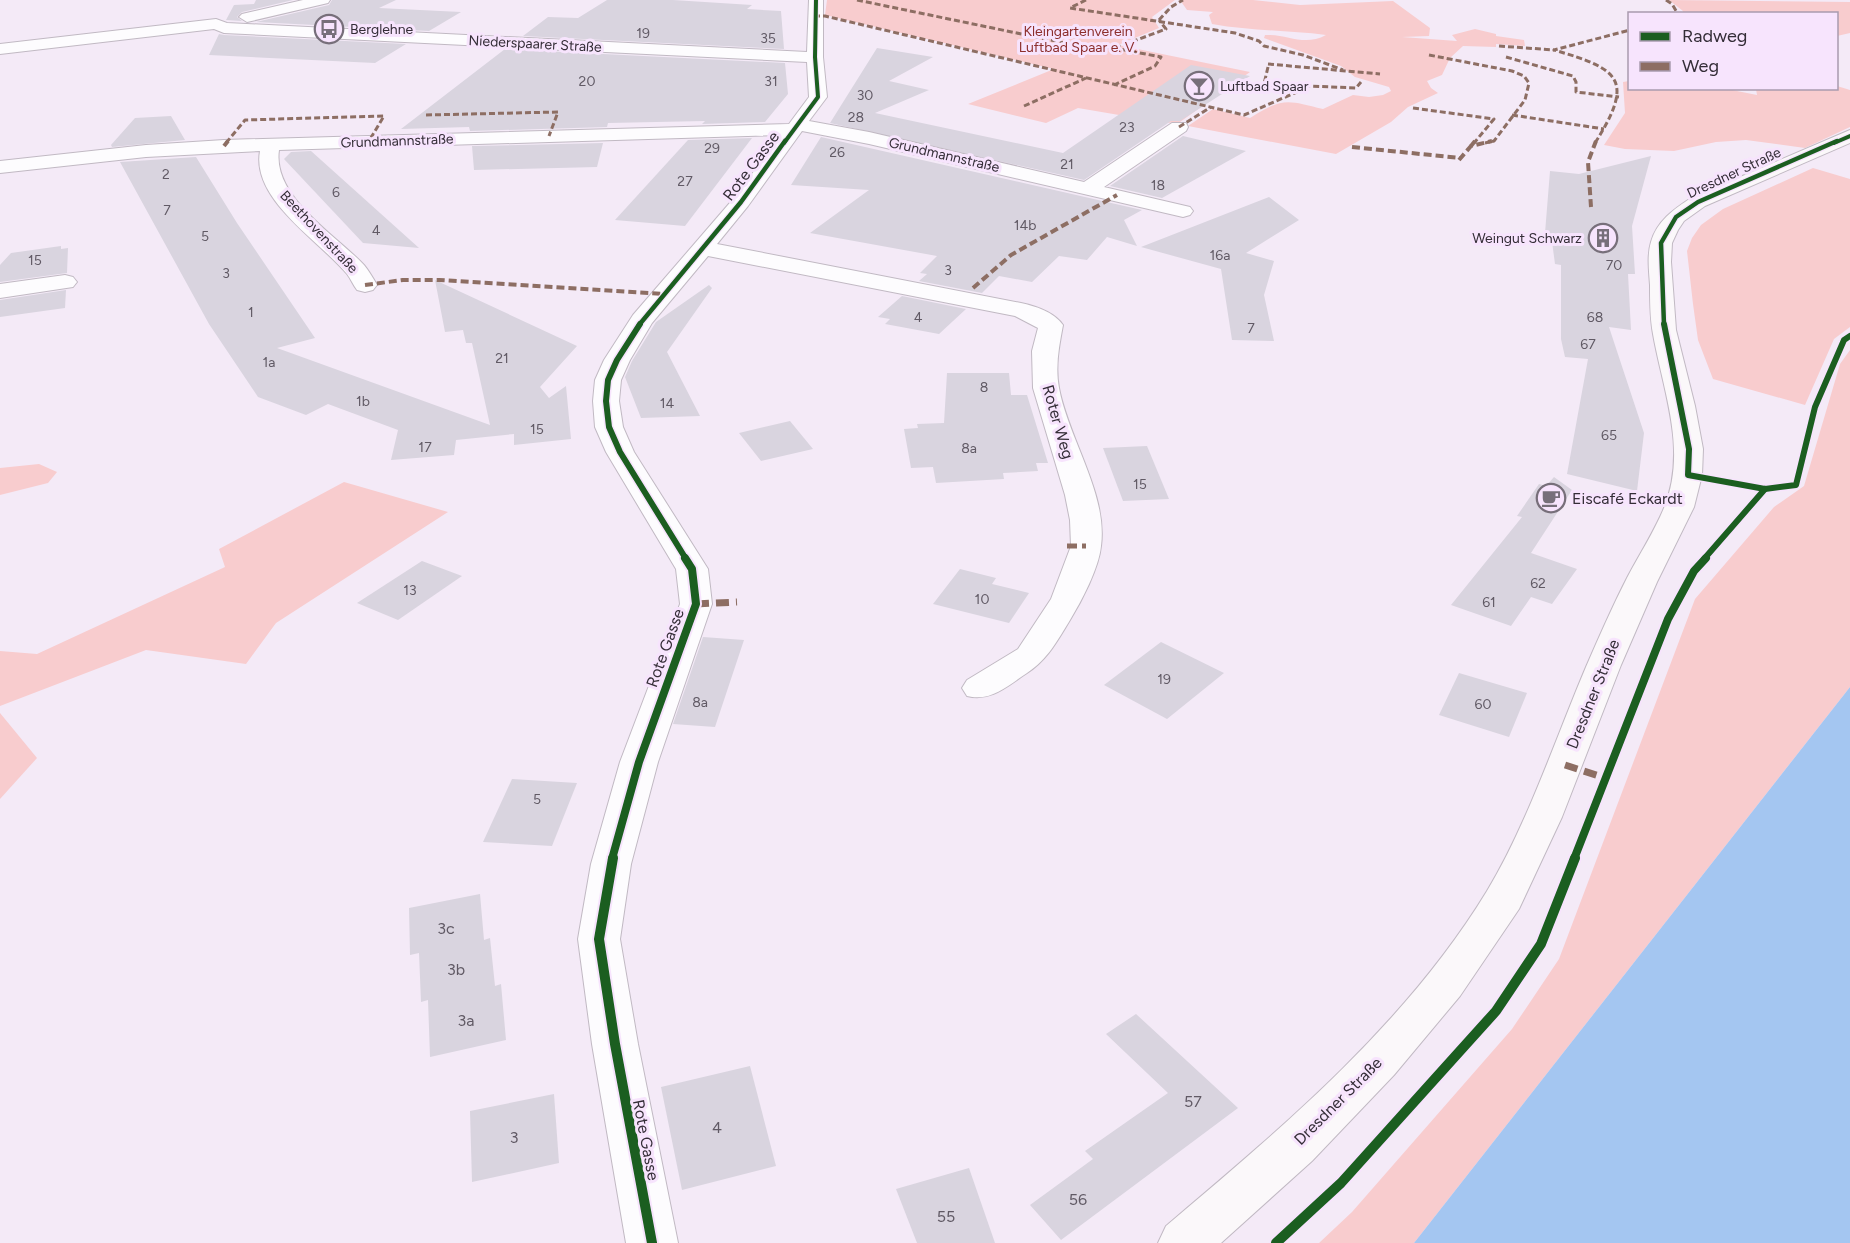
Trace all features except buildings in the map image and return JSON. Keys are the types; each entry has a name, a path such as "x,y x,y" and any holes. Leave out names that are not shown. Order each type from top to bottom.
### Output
{"main road":[{"name":"Dresdner Straße","path":"1184,1243 1294,1146 1378,1062 1445,984 1504,898 1543,817 1641,582 1679,507 1688,475 1689,449 1682,406 1664,330 1660,262 1661,243 1667,230 1676,217 1698,202 1850,136"}],"street":[{"path":"254,22 324,0"},
{"name":"Rote Gasse","path":"652,1243 615,1044 599,939 611,864 639,762 696,604 692,569 620,452 609,427 606,401 608,380 628,340 642,320 741,202 818,97 815,57 816,0"},
{"name":"Niederspaarer Straße","path":"0,49 218,17 224,28 254,22 815,57"},
{"name":"Grundmannstraße","path":"0,167 146,151 796,127 869,138 1183,211"},
{"path":"1089,188 1179,127"},
{"name":"Beethovenstraße","path":"270,145 266,161 272,180 286,201 357,271 365,285"},
{"name":"Roter Weg","path":"703,249 1021,310 1051,326 1044,351 1046,388 1080,495 1085,520 1086,546 1067,599 1030,656 979,688"},
{"path":"0,291 65,282"}],"green space":[{"name":"Kleingartenverein Luftbad Spaar e. V.","path":"827,0 1175,0 1152,17 1159,28 1118,45 1250,72 1180,122 1166,123 1078,108 1046,123 968,104 1054,69 825,15"},
{"path":"1180,0 1253,0 1300,5 1393,1 1430,28 1429,36 1402,37 1457,41 1452,35 1475,29 1496,34 1496,36 1524,40 1525,46 1496,44 1496,47 1463,46 1450,58 1442,75 1427,81 1438,93 1408,107 1391,122 1336,154 1188,126 1213,109 1250,118 1270,106 1285,102 1323,109 1353,95 1369,97 1383,95 1391,91 1389,87 1355,77 1341,66 1264,38 1265,35 1273,35 1310,40 1326,35 1212,24 1209,15 1213,12 1187,10"},
{"path":"1669,0 1850,2 1850,33 1838,36 1838,12 1683,11"},
{"path":"1628,81 1628,90 1732,90 1757,95 1756,90 1838,90 1838,86 1850,90 1850,127 1805,148 1746,140 1716,142 1674,151 1625,149 1604,145 1625,113 1623,82"},
{"path":"1813,168 1850,179 1850,327 1834,339 1805,405 1713,379 1698,340 1687,251 1701,225 1723,209"},
{"path":"1850,350 1850,687 1414,1243 1319,1243 1352,1212 1512,1029 1559,959 1695,599 1774,507 1804,486 1840,364"},
{"path":"39,464 57,472 48,483 0,495 0,468"},
{"path":"344,482 448,512 276,623 246,664 146,650 0,706 0,651 37,654 225,567 219,549"},
{"path":"0,713 37,758 0,799"}],"water":[{"path":"1850,687 1850,1243 1414,1243"}],"marked path":[{"path":"857,0 1070,44 1114,48 1161,57 1155,66 1114,85"},
{"path":"1086,0 1070,8 1235,33 1259,41 1264,46 1303,55 1343,70"},
{"path":"1159,20 1171,7 1183,0"},
{"path":"1666,0 1677,12"},
{"path":"814,16 825,16 1244,115 1297,92"},
{"path":"1115,48 1166,29 1159,20"},
{"path":"1591,207 1589,156 1616,107 1619,92 1616,81 1599,65 1554,50 1628,31"},
{"path":"1499,46 1554,50"},
{"path":"1429,55 1512,71 1524,76 1529,83 1525,100 1494,141 1471,146 1459,160"},
{"path":"1506,57 1573,76 1576,82 1576,92 1619,97"},
{"path":"1268,64 1380,74"},
{"path":"1268,67 1263,88 1285,85 1356,88 1361,82"},
{"path":"1024,106 1086,78"},
{"path":"1179,127 1211,107"},
{"path":"1413,108 1494,119 1471,146"},
{"path":"426,115 558,112 549,136"},
{"path":"1512,115 1604,129"},
{"path":"224,146 245,120 384,116 369,141"},
{"path":"1352,147 1460,158"},
{"path":"973,288 1011,255 1117,195"},
{"path":"365,285 403,280 439,280 664,294"},
{"path":"1067,546 1086,546"},
{"path":"696,604 737,602"},
{"path":"1565,765 1605,778"}],"cycle path":[{"path":"652,1243 615,1044 599,939 611,864 639,762 696,604 692,569 620,452 609,427 606,401 608,380 617,360 642,320 741,202 818,97 815,57 816,0"},
{"path":"1850,136 1698,202 1676,217 1667,230 1661,243 1660,262 1664,330 1682,406 1689,449 1688,475 1765,489 1796,485 1815,407 1844,340 1850,336"},
{"path":"1276,1243 1341,1183 1496,1011 1541,944 1668,619 1694,571 1765,489"}],"place":[{"name":"Berglehne","path":"329,29"},
{"name":"Luftbad Spaar","path":"1199,86"},
{"name":"Weingut Schwarz","path":"1603,238"},
{"name":"Eiscafé Eckardt","path":"1551,498"}]}
